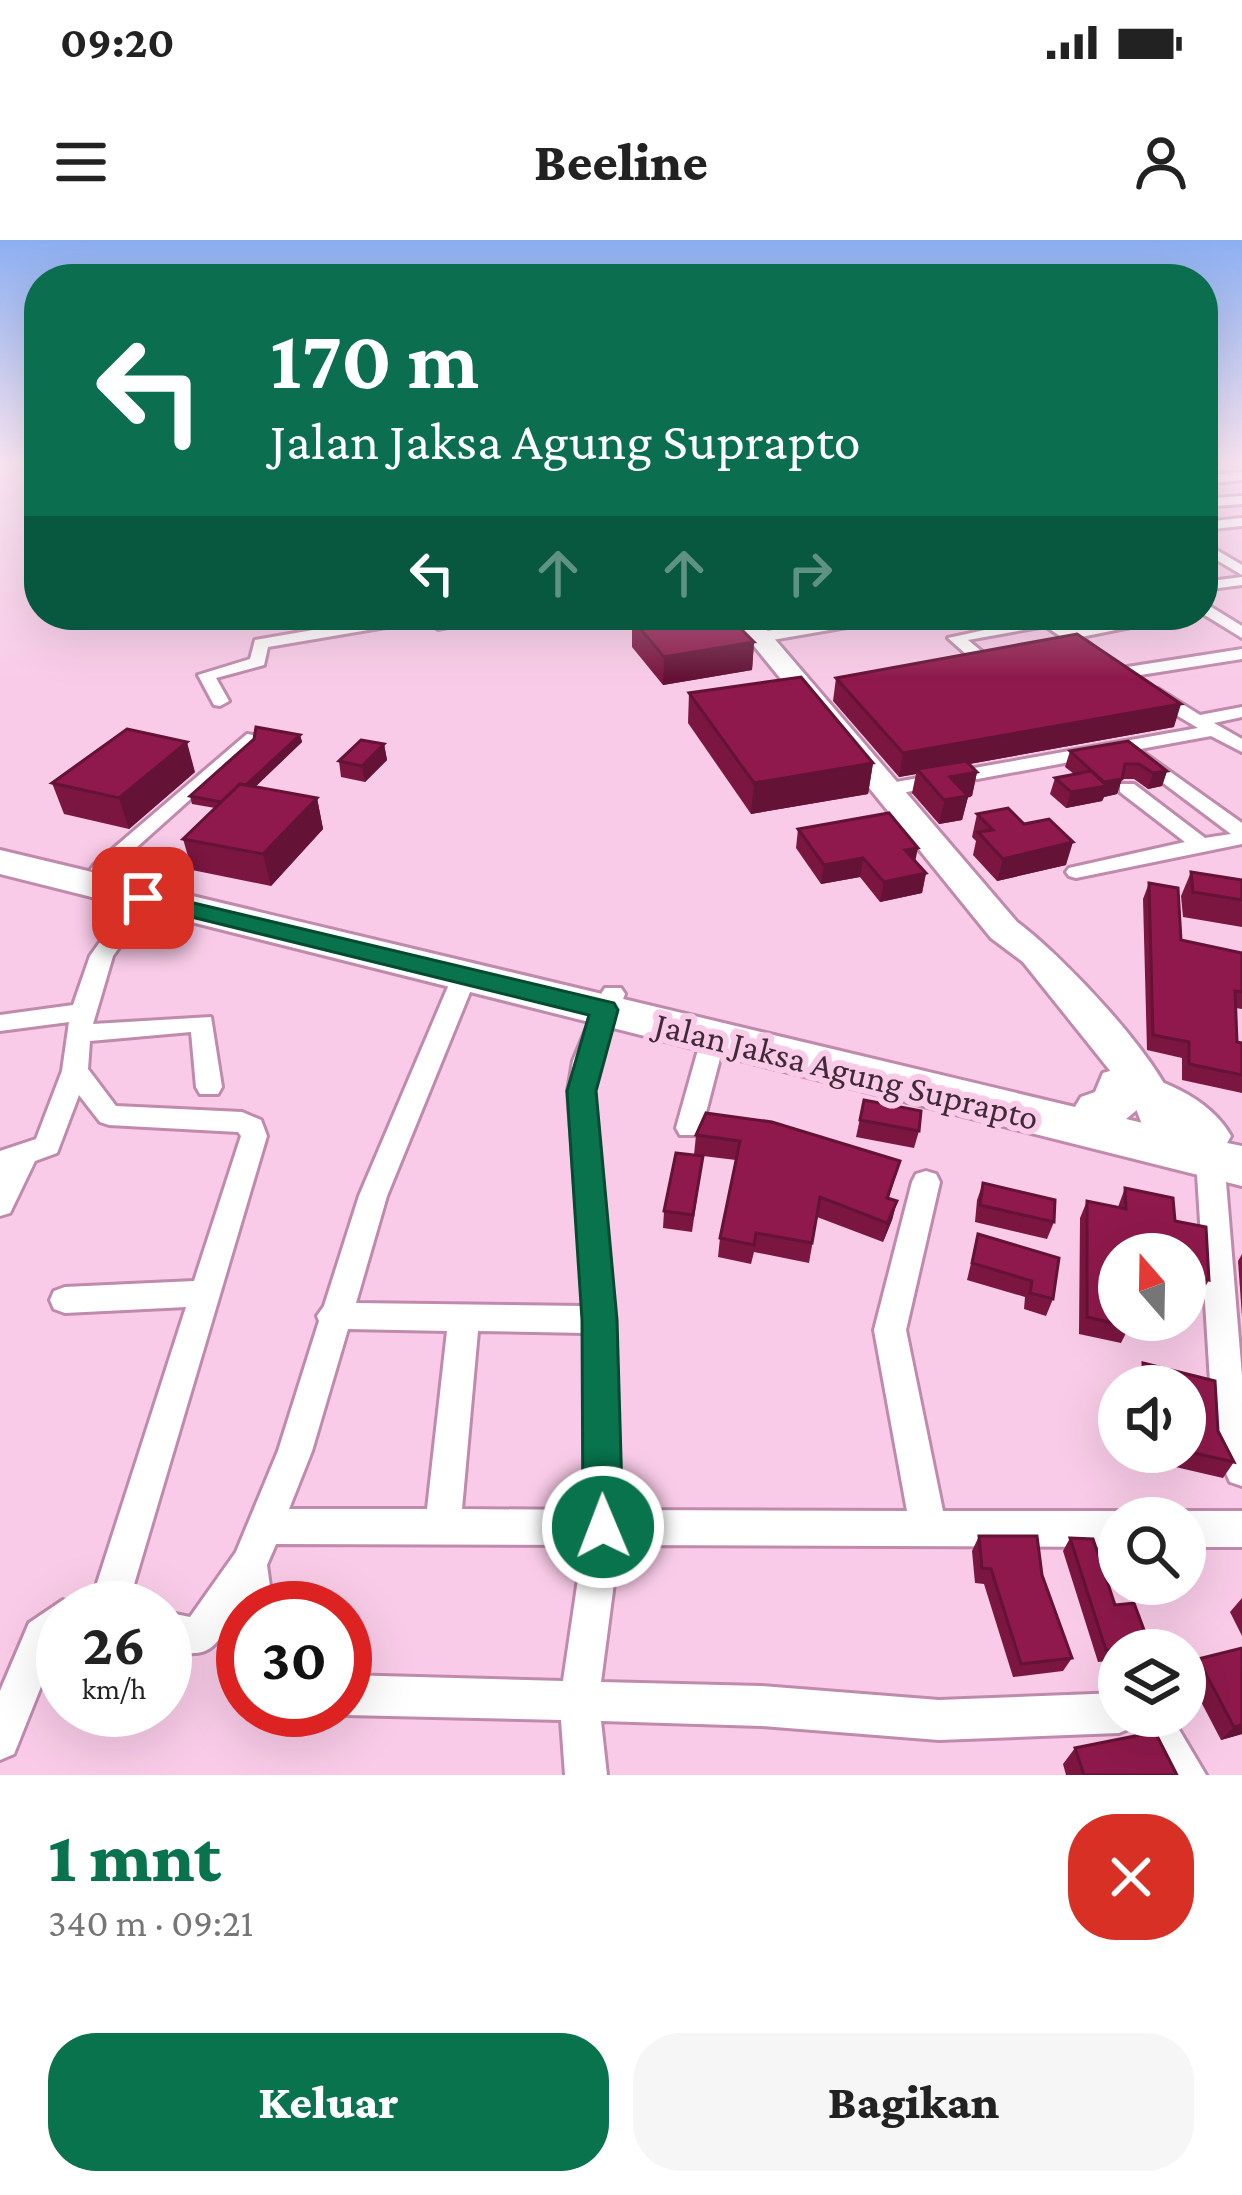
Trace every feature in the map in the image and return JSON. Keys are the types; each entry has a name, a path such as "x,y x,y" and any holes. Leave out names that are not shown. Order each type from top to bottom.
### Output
{"highway":[{"name":"Jalan Jaksa Agung Suprapto","path":"0,846 609,1002 1169,1129"},
{"name":"Jalan Jaksa Agung Suprapto","path":"0,862 465,975 609,1002 713,1040 1169,1129"}],"main road":[{"path":"753,630 1004,930 1019,958 1169,1129"}],"street":[{"path":"1221,619 1242,616"},
{"path":"1218,617 1242,633"},
{"path":"220,701 205,676 259,662 261,643 339,630"},
{"path":"991,630 956,638 983,661 1012,656"},
{"path":"1056,630 1242,747"},
{"path":"1070,643 1119,630"},
{"path":"1121,673 1242,654"},
{"path":"885,790 1130,748 1242,712"},
{"path":"101,869 247,739"},
{"path":"1130,748 1242,835"},
{"path":"1127,788 1201,845"},
{"path":"1076,872 1242,835"},
{"path":"0,1205 12,1160 47,1146 75,1071 80,1023 111,934 143,898"},
{"path":"192,1636 198,1637 249,1565 269,1526 332,1316 407,1107 465,975"},
{"path":"586,1775 579,1704 603,1527 600,1320 581,1091 609,1002"},
{"path":"0,1023 202,1023 208,1087"},
{"path":"689,1128 713,1040"},
{"path":"75,1071 104,1111 118,1118 252,1127 254,1136 116,1581"},
{"path":"1169,1129 1231,1446 1242,1470"},
{"path":"926,1182 890,1330 928,1526"},
{"path":"64,1300 206,1293"},
{"path":"332,1316 600,1320"},
{"path":"442,1525 464,1319"},
{"path":"269,1526 1098,1529"},
{"path":"1206,1529 1242,1529"},
{"path":"249,1565 251,1581"},
{"path":"0,1740 36,1651"},
{"path":"372,1696 760,1706 939,1720 1098,1714"},
{"path":"1161,1737 1185,1775"}],"building":[{"path":"641,630 742,630 754,642 664,657"},
{"path":"1077,634 1181,704 903,753 836,678"},
{"path":"801,677 873,763 754,783 689,693"},
{"path":"256,727 300,735 221,802 190,796 254,739"},
{"path":"127,729 187,742 119,798 52,783"},
{"path":"361,740 384,744 362,766 339,761"},
{"path":"1128,741 1167,771 1153,773 1139,764 1125,764 1122,779 1104,782 1070,751"},
{"path":"966,761 977,772 950,777 968,796 944,800 917,769"},
{"path":"1091,771 1107,786 1071,792 1055,778"},
{"path":"240,784 317,798 263,854 183,839"},
{"path":"1008,808 1024,824 1049,819 1073,842 1003,859 978,832 993,830 977,814"},
{"path":"889,813 918,848 905,850 926,873 884,882 863,858 824,865 798,829"},
{"path":"1191,872 1242,880 1242,900 1193,892"},
{"path":"1149,883 1178,888 1181,940 1242,953 1242,992 1235,991 1242,1075 1189,1064 1189,1042 1153,1035"},
{"path":"864,1100 921,1111 919,1131 860,1120"},
{"path":"706,1113 772,1122 900,1161 887,1198 897,1201 887,1223 820,1197 812,1243 756,1233 754,1245 720,1238 740,1141 696,1135"},
{"path":"676,1153 703,1156 693,1215 664,1211"},
{"path":"983,1183 1055,1200 1054,1222 980,1205"},
{"path":"1125,1188 1173,1198 1175,1221 1206,1227 1209,1280 1206,1233 1098,1233 1098,1320 1087,1317 1087,1201 1126,1209"},
{"path":"978,1234 1059,1258 1053,1299 1030,1293 1032,1281 972,1263"},
{"path":"1206,1379 1215,1381 1218,1431 1234,1462 1206,1456"},
{"path":"979,1536 1037,1536 1042,1575 1072,1658 1021,1664 991,1569 982,1568"},
{"path":"1070,1538 1093,1539 1098,1554 1098,1605 1135,1605 1144,1629 1099,1629"},
{"path":"1242,1648 1242,1725 1234,1727 1206,1674 1206,1657"},
{"path":"1130,1737 1158,1737 1177,1775 1084,1775 1075,1748"}],"route":[{"path":"143,898 604,1010 581,1091 600,1320 603,1527"}]}
